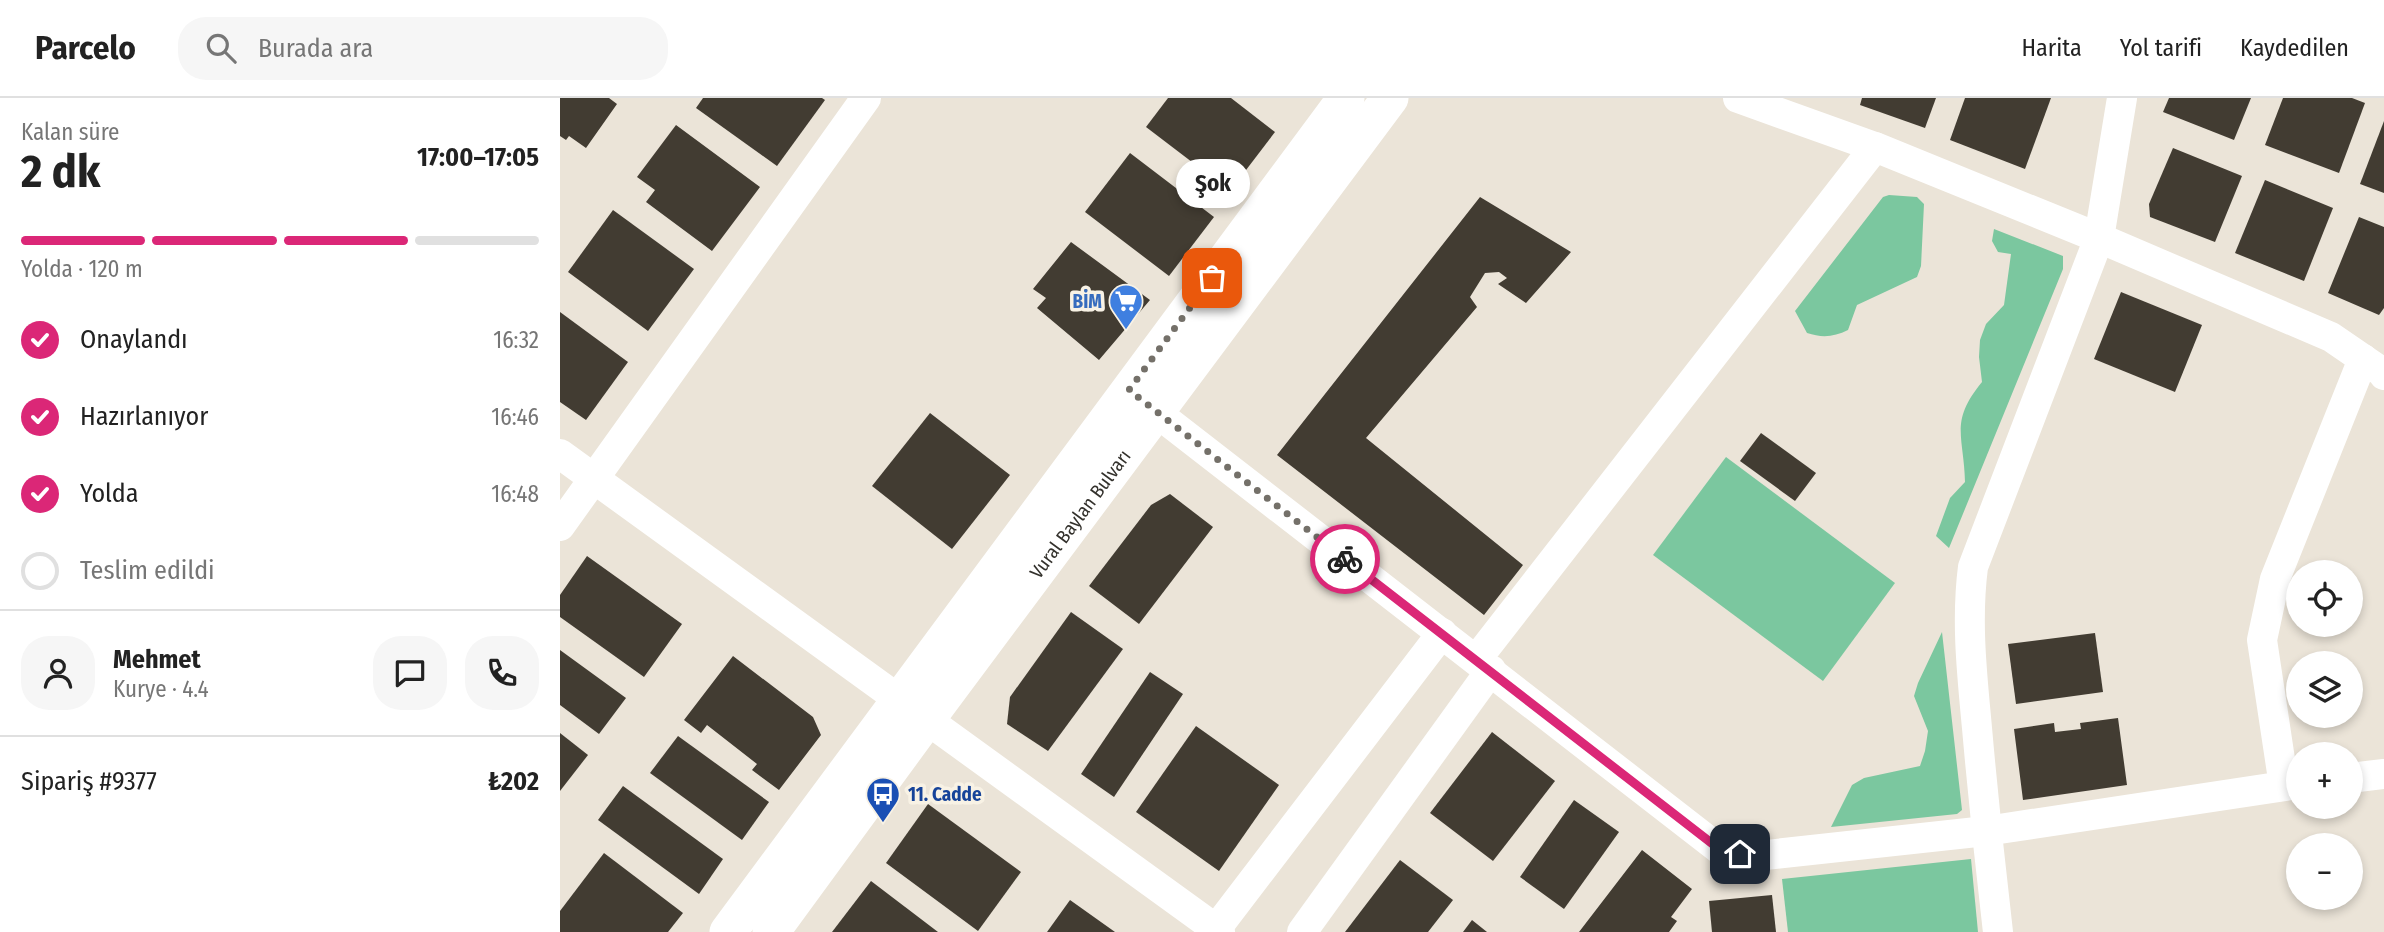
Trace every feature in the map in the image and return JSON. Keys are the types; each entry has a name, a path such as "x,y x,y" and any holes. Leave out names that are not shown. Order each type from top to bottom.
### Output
{"main road":[{"name":"Vural Baylan Bulvarı","path":"771,932 913,710 1129,390 1346,98"},
{"name":"Vural Baylan Bulvarı","path":"728,932 1156,413 1390,98"}],"street":[{"path":"560,526 866,98"},
{"path":"1738,98 1875,147 2099,238 2331,337 2374,367 2275,579 2262,640 2286,760"},
{"path":"1998,932 1969,643 1968,602 1973,567 2099,238 2122,98"},
{"path":"1302,932 1484,665 1875,147"},
{"path":"1129,390 1723,852 1757,856 1986,831 2286,786"},
{"path":"560,454 1218,931 1442,633"},
{"path":"2363,776 2384,774"}],"green space":[{"path":"1883,197 1917,197 1924,204 1921,266 1917,277 1857,305 1848,330 1828,336 1807,333 1795,311"},
{"path":"1994,229 2063,256 2063,269 1949,548 1936,536 1950,498 1965,482 1962,419 1965,408 1982,382 1980,340 1986,324 2004,305 2011,254 1998,252 1992,241"},
{"path":"1726,457 1895,583 1823,681 1653,555"},
{"path":"1942,632 1962,810 1957,814 1831,827 1852,785 1864,778 1920,766 1928,731 1914,696"},
{"path":"1971,859 1978,932 1788,932 1782,879"}],"building":[{"path":"560,98 609,98 617,104 586,148 569,136 566,140 560,136"},
{"path":"703,98 825,100 777,166 696,108"},
{"path":"1168,98 1231,98 1275,132 1230,191 1146,127"},
{"path":"1862,98 1936,98 1925,128 1860,105"},
{"path":"1965,98 2051,98 2025,169 1950,140"},
{"path":"2169,98 2251,98 2234,140 2163,112"},
{"path":"2283,98 2352,98 2365,103 2339,173 2265,145"},
{"path":"2384,121 2384,193 2360,184"},
{"path":"676,125 760,187 712,251 646,202 655,190 637,177"},
{"path":"2173,148 2242,176 2215,242 2150,217 2149,204"},
{"path":"1130,153 1214,217 1169,276 1085,212"},
{"path":"2265,180 2333,208 2304,281 2235,253"},
{"path":"1480,197 1571,252 1526,303 1498,284 1507,278 1499,272 1485,273 1470,297 1477,307 1366,438 1523,565 1484,615 1277,455"},
{"path":"613,210 694,269 648,331 568,272"},
{"path":"2359,217 2384,227 2384,308 2379,315 2328,293"},
{"path":"1071,242 1150,300 1099,360 1037,308 1046,298 1033,289"},
{"path":"2121,292 2202,325 2175,392 2094,359"},
{"path":"560,312 628,362 586,420 560,402"},
{"path":"930,413 1010,475 952,549 872,486"},
{"path":"1761,433 1816,473 1795,501 1740,461"},
{"path":"1170,494 1213,527 1139,624 1089,586 1151,505"},
{"path":"587,556 682,624 644,677 560,617 560,595"},
{"path":"1071,612 1123,649 1048,751 1007,724 1010,697"},
{"path":"2095,633 2103,692 2016,704 2008,644"},
{"path":"560,650 626,698 599,734 560,705"},
{"path":"733,656 813,717 821,735 779,790 752,770 757,764 707,725 701,733 684,720"},
{"path":"1150,672 1183,694 1114,797 1081,774"},
{"path":"2118,718 2127,785 2023,800 2014,729 2054,723 2055,732 2081,729 2080,723"},
{"path":"1196,726 1279,785 1219,871 1136,812"},
{"path":"1492,732 1555,781 1493,861 1430,813"},
{"path":"560,733 588,755 560,791"},
{"path":"678,736 769,802 742,840 650,773"},
{"path":"623,786 723,859 699,894 598,820"},
{"path":"1574,800 1619,832 1564,909 1520,877"},
{"path":"928,804 1021,872 978,931 886,863"},
{"path":"1642,850 1692,889 1671,917 1677,921 1669,932 1579,932"},
{"path":"604,853 683,913 668,932 560,932 560,911"},
{"path":"1400,860 1453,900 1428,932 1345,932"},
{"path":"871,881 938,932 832,932"},
{"path":"1772,895 1776,932 1712,932 1709,901"},
{"path":"1070,900 1115,932 1047,932"},
{"path":"1472,920 1487,932 1463,932"}],"way so far":[{"path":"1212,278 1129,390 1345,559"}],"place":[{"name":"Şok","path":"1212,278"},
{"name":"BİM","path":"1126,331"},
{"name":"11. Cadde","path":"883,824"}],"route":[{"path":"1345,559 1723,852 1740,854"}]}
